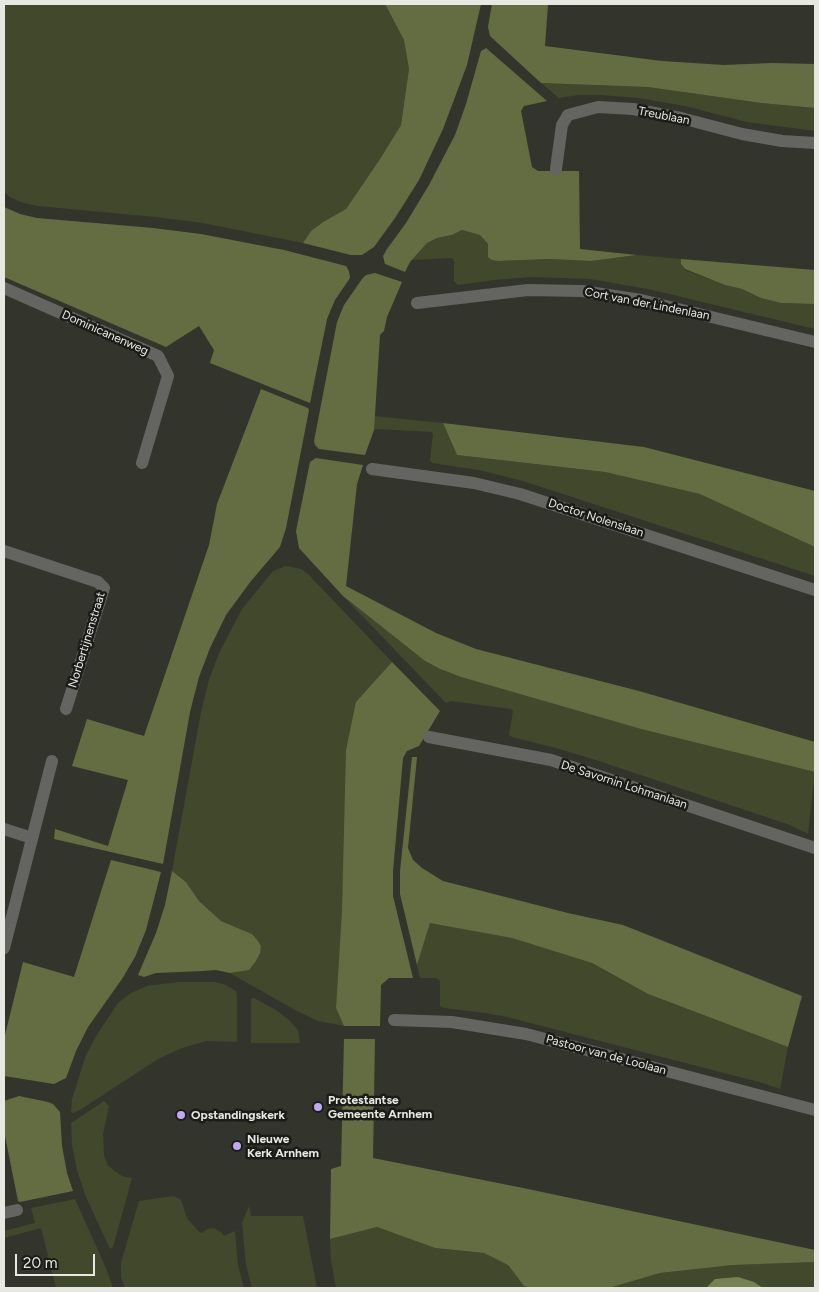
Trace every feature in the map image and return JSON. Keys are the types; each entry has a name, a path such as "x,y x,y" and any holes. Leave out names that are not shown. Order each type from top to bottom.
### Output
{"street":[{"name":"Treublaan","path":"556,169 562,125 568,115 598,107 633,110 681,118 742,134 782,141 815,143"},
{"name":"Dominicanenweg","path":"4,288 158,356 168,376 142,463"},
{"name":"Cort van der Lindenlaan","path":"417,303 528,290 582,291 641,300 815,342"},
{"name":"Doctor Nolenslaan","path":"372,469 474,483 520,494 815,590"},
{"name":"Norbertijnenstraat","path":"4,551 98,582 104,588 66,708"},
{"name":"De Savornin Lohmanlaan","path":"430,736 551,760 815,848"},
{"path":"4,948 52,761"},
{"path":"4,829 32,838"},
{"name":"Pastoor van de Loolaan","path":"394,1020 452,1022 526,1034 815,1110"},
{"path":"4,1214 17,1210"}],"shaded area":[{"path":"4,4 385,4 404,40 409,69 401,125 346,209 311,231 303,243 203,223 24,203 11,198 4,192"},
{"path":"385,4 481,4 467,65 443,129 419,180 374,247 362,255 351,255 303,243 311,231 346,209 401,125 409,69 404,40"},
{"path":"492,4 548,4 545,46 662,61 724,65 815,64 815,108 761,103 648,87 541,83 490,36 488,27"},
{"path":"486,48 547,101 524,106 521,111 532,167 538,171 579,171 580,249 637,255 591,261 550,259 498,261 488,257 488,244 480,235 462,230 427,243 410,262 405,272 385,264 383,256 429,185 455,135 481,51"},
{"path":"541,83 648,87 761,103 815,108 815,131 747,122 685,106 638,98 578,95 559,98"},
{"path":"4,207 20,214 37,218 201,234 284,250 346,266 350,278 335,300 327,319 310,403 210,363 214,350 199,326 166,347 4,277"},
{"path":"462,230 480,235 488,244 492,260 498,261 550,259 591,261 637,255 681,259 681,264 685,270 725,285 742,289 761,298 781,303 815,304 815,329 648,289 590,279 530,277 458,285 454,281 454,261 452,258 412,260 427,243"},
{"path":"681,259 815,270 815,304 781,303 761,298 742,289 725,285 685,269 681,264"},
{"path":"375,273 402,282 387,317 384,331 380,335 374,430 365,455 319,449 314,441 337,322 344,305 362,279 366,275"},
{"path":"261,389 309,410 286,528 280,547 251,581 226,615 199,677 190,712 163,864 54,839 55,829 108,846 128,780 72,766 87,719 144,736 209,545 217,504"},
{"path":"374,416 443,423 457,455 605,472 701,494 815,547 815,576 523,481 479,470 432,463 430,460 432,432 374,430"},
{"path":"443,423 644,447 815,491 815,547 700,494 605,472 457,455"},
{"path":"316,458 363,465 357,484 346,586 436,633 476,649 639,691 815,742 815,772 641,729 461,677 425,661 343,596 299,548 296,531 310,462"},
{"path":"286,566 301,569 308,574 392,662 357,702 336,1008 344,1026 318,1021 230,973 239,972 256,961 261,946 252,934 221,921 199,901 186,882 172,871 201,712 209,680 219,653 242,609 273,571"},
{"path":"343,596 425,661 461,677 641,729 815,772 808,834 790,825 599,761 512,737 509,735 513,711 511,709 451,701 446,703"},
{"path":"392,662 440,711 419,746 407,751 403,758 393,871 393,896 413,978 389,978 381,985 380,1026 344,1026 336,1008 342,911 346,750 356,702"},
{"path":"412,757 417,757 408,848 413,860 422,868 443,881 623,925 802,996 788,1047 648,994 592,963 512,938 430,923 417,965 400,894 400,871"},
{"path":"111,860 161,872 146,930 135,957 88,1027 76,1051 66,1078 54,1084 4,1076 4,1039 23,962 74,977"},
{"path":"172,871 186,882 199,901 221,921 252,934 258,941 261,946 260,953 249,970 230,973 216,970 156,973 144,977 138,975 156,933 165,905"},
{"path":"430,922 512,938 592,963 648,994 788,1047 780,1089 507,1017 444,1008 440,1006 440,981 436,978 420,978 417,965"},
{"path":"178,982 215,982 226,985 236,991 237,1042 206,1041 182,1048 158,1059 80,1110 71,1112 72,1099 86,1055 118,1003 131,993 147,986"},
{"path":"254,998 276,1010 289,1020 298,1030 300,1043 251,1043 251,999"},
{"path":"344,1039 375,1039 373,1158 815,1250 815,1262 733,1265 660,1273 609,1288 531,1288 524,1286 508,1265 484,1253 435,1248 377,1227 330,1239 331,1169 341,1166"},
{"path":"19,1096 48,1102 53,1104 60,1112 62,1146 67,1173 73,1191 18,1201 4,1131 4,1101"},
{"path":"104,1101 109,1106 103,1134 104,1155 107,1164 122,1176 132,1178 113,1247 110,1249 86,1197 77,1170 72,1145 71,1123"},
{"path":"174,1196 181,1200 187,1218 199,1232 202,1233 207,1229 214,1228 224,1236 235,1231 238,1265 244,1288 125,1288 121,1277 121,1263 139,1201"},
{"path":"75,1199 113,1288 56,1288 41,1228 4,1238 4,1231 35,1223 31,1208"},
{"path":"249,1206 251,1216 303,1216 317,1288 252,1288 246,1265 242,1223"},
{"path":"377,1227 435,1248 484,1253 508,1265 524,1286 531,1288 336,1288 331,1261 330,1239"},
{"path":"815,1262 815,1288 763,1288 754,1282 707,1286 706,1288 609,1288 660,1273 733,1265"},
{"path":"738,1277 754,1282 763,1288 706,1288 715,1279"}],"place":[{"name":"Protestantse Gemeente Arnhem","path":"318,1107"},
{"name":"Opstandingskerk","path":"181,1115"},
{"name":"Nieuwe Kerk Arnhem","path":"237,1146"}]}
